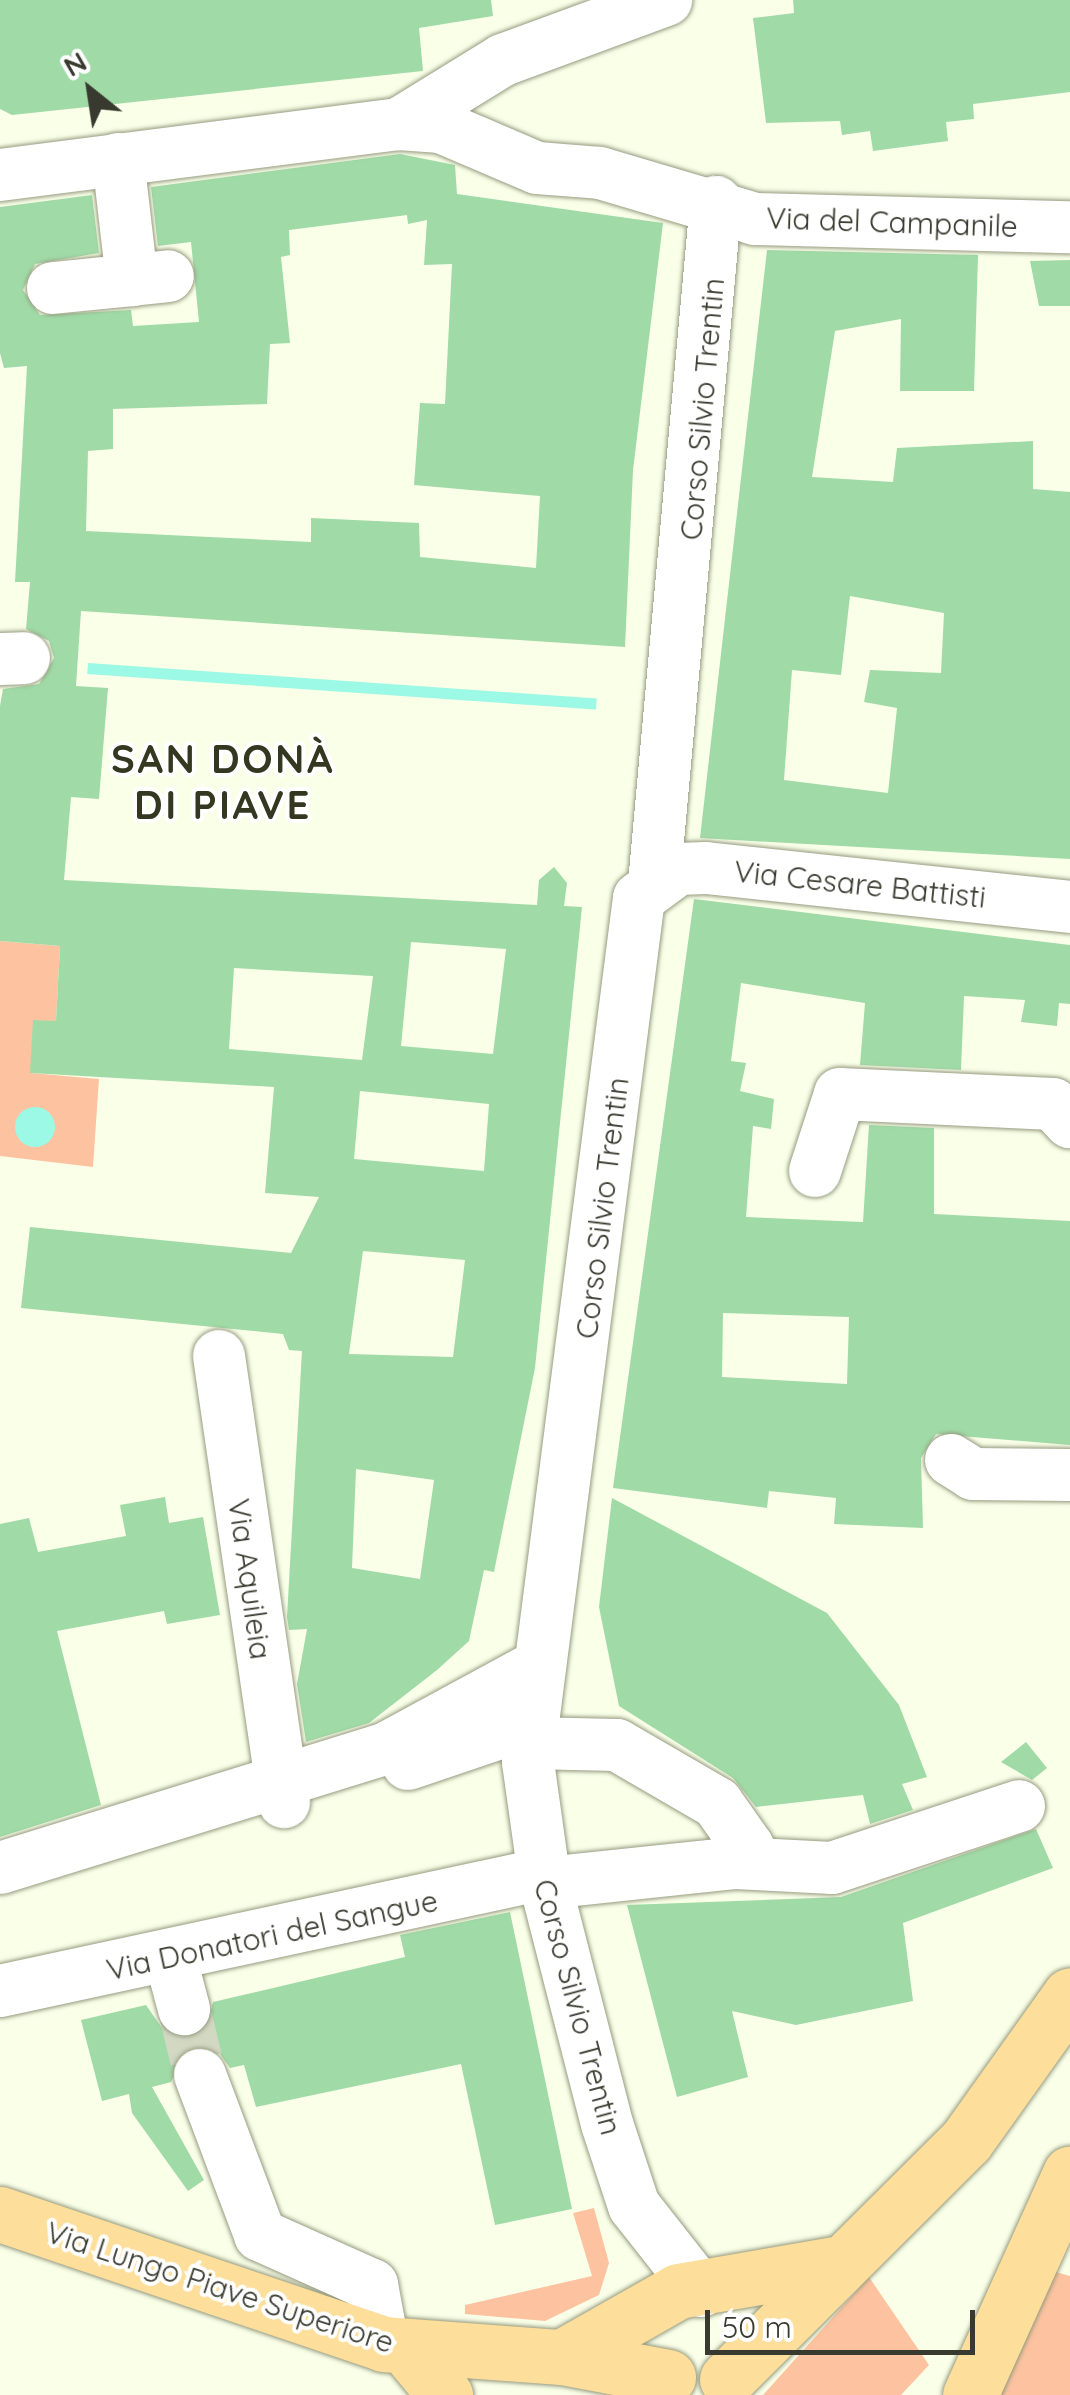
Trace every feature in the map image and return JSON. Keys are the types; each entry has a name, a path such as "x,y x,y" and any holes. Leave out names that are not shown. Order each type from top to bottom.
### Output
{"main road":[{"path":"705,2386 966,2141 1070,1996"},
{"path":"970,2395 1057,2242 1070,2174"},
{"name":"Via Lungo Piave Superiore","path":"0,2214 395,2347 451,2381 562,2357 705,2386"},
{"path":"562,2357 678,2291 701,2291 840,2262"},
{"name":"Corso Silvio Trentin","path":"642,2312 705,2386 730,2336 701,2291"}],"street":[{"path":"0,174 399,124 503,60 666,0"},
{"name":"Via del Campanile","path":"399,124 441,127 508,160 716,202 755,219 1070,227"},
{"path":"53,288 150,278 118,160"},
{"name":"Corso Silvio Trentin","path":"642,2312 634,2206 544,1879 531,1732 580,1396 634,923 654,884 716,202"},
{"name":"Via Cesare Battisti","path":"654,884 706,868 1070,906"},
{"path":"815,1170 840,1094 1053,1104 1065,1098"},
{"name":"Via Aquileia","path":"219,1356 281,1792"},
{"path":"950,1460 973,1474 1070,1475"},
{"path":"0,1888 281,1792 385,1749 538,1666"},
{"path":"0,1868 281,1792 531,1732 617,1744 717,1803 748,1847 736,1863"},
{"name":"Via Donatori del Sangue","path":"0,1991 178,1984 544,1879 736,1863 832,1868 1019,1806"},
{"path":"200,2076 260,2235 372,2285 395,2347"},
{"name":"Corso Silvio Trentin","path":"634,2206 701,2291"}],"shaded area":[{"path":"0,941 60,946 56,1021 31,1073 99,1079 93,1167 0,1156"},
{"path":"594,2208 609,2263 599,2295 545,2321 465,2314 465,2305 592,2276 573,2213"},
{"path":"1049,2270 1070,2276 1070,2395 992,2395"},
{"path":"869,2277 929,2365 901,2395 763,2395"}],"water":[{"path":"88,663 597,699 596,710 87,674"},
{"path":"35,1107 49,1113 55,1127 49,1141 35,1147 21,1141 15,1127 21,1113"}],"building":[{"path":"0,0 491,0 493,16 419,28 423,71 12,115 0,109"},
{"path":"793,0 1070,0 1070,92 973,104 974,119 946,122 948,141 873,151 870,131 842,135 840,121 766,123 753,18 794,13"},
{"path":"400,154 455,165 457,194 663,223 633,470 625,647 81,611 76,686 108,688 99,799 71,797 64,880 537,905 539,880 554,867 567,883 564,906 582,907 535,1368 494,1572 484,1570 469,1641 437,1670 369,1723 306,1742 297,1684 307,1629 289,1630 287,1617 302,1351 289,1350 283,1334 21,1308 30,1227 291,1253 319,1197 265,1193 274,1087 30,1073 33,1020 56,1021 60,946 0,941 3,689 39,684 54,658 49,641 26,629 30,582 15,582 27,366 4,368 0,353 0,207 92,195 99,253 35,264 23,290 40,315 131,310 133,326 199,322 191,242 158,246 151,187","holes":["407,215 408,224 427,220 424,265 452,264 445,404 420,403 414,485 540,496 536,568 420,557 419,523 311,518 311,542 86,531 88,451 113,449 113,409 267,404 270,344 290,343 281,257 290,255 289,230","411,942 506,949 493,1054 401,1046","234,968 373,976 362,1060 229,1049","360,1091 489,1104 484,1171 354,1159","363,1251 465,1260 453,1357 349,1354","356,1469 434,1480 420,1579 352,1568"]},
{"path":"767,250 978,255 974,391 900,391 901,319 835,331 812,477 893,482 897,448 1033,441 1033,489 1070,492 1070,859 700,838","holes":["850,596 944,613 941,673 870,670 864,702 897,708 888,793 784,780 792,670 841,675"]},
{"path":"1070,260 1070,306 1039,306 1030,261"},
{"path":"694,899 1070,945 1070,1004 1059,1003 1057,1026 1021,1022 1025,1000 964,996 961,1070 860,1065 865,1003 741,983 731,1061 746,1063 740,1091 774,1099 771,1129 753,1126 746,1217 863,1222 869,1125 934,1128 934,1214 1070,1221 1070,1445 936,1434 921,1458 923,1528 834,1524 836,1498 769,1491 767,1508 613,1488","holes":["723,1313 849,1317 847,1384 722,1377"]},
{"path":"165,1497 169,1523 203,1517 220,1615 167,1624 164,1611 57,1631 101,1805 0,1837 0,1524 29,1518 38,1552 126,1536 120,1505"},
{"path":"612,1498 827,1613 899,1705 927,1777 902,1784 913,1810 870,1824 863,1795 756,1807 733,1778 619,1706 599,1607"},
{"path":"1026,1742 1047,1768 1032,1780 1001,1762"},
{"path":"1036,1829 1053,1868 903,1923 913,2001 796,2025 732,2011 748,2077 677,2097 627,1905 841,1897"},
{"path":"510,1912 572,2209 495,2225 461,2064 256,2107 244,2065 230,2068 218,2051 189,2047 171,2082 152,2087 204,2180 188,2191 132,2113 129,2094 102,2101 81,2020 146,2005 164,2031 191,2038 206,2030 213,2002 405,1957 400,1935"}],"tunnel":[{"path":"184,2009 200,2075"}],"district":[{"name":"SAN DONÀ DI PIAVE","path":"223,781"}]}
